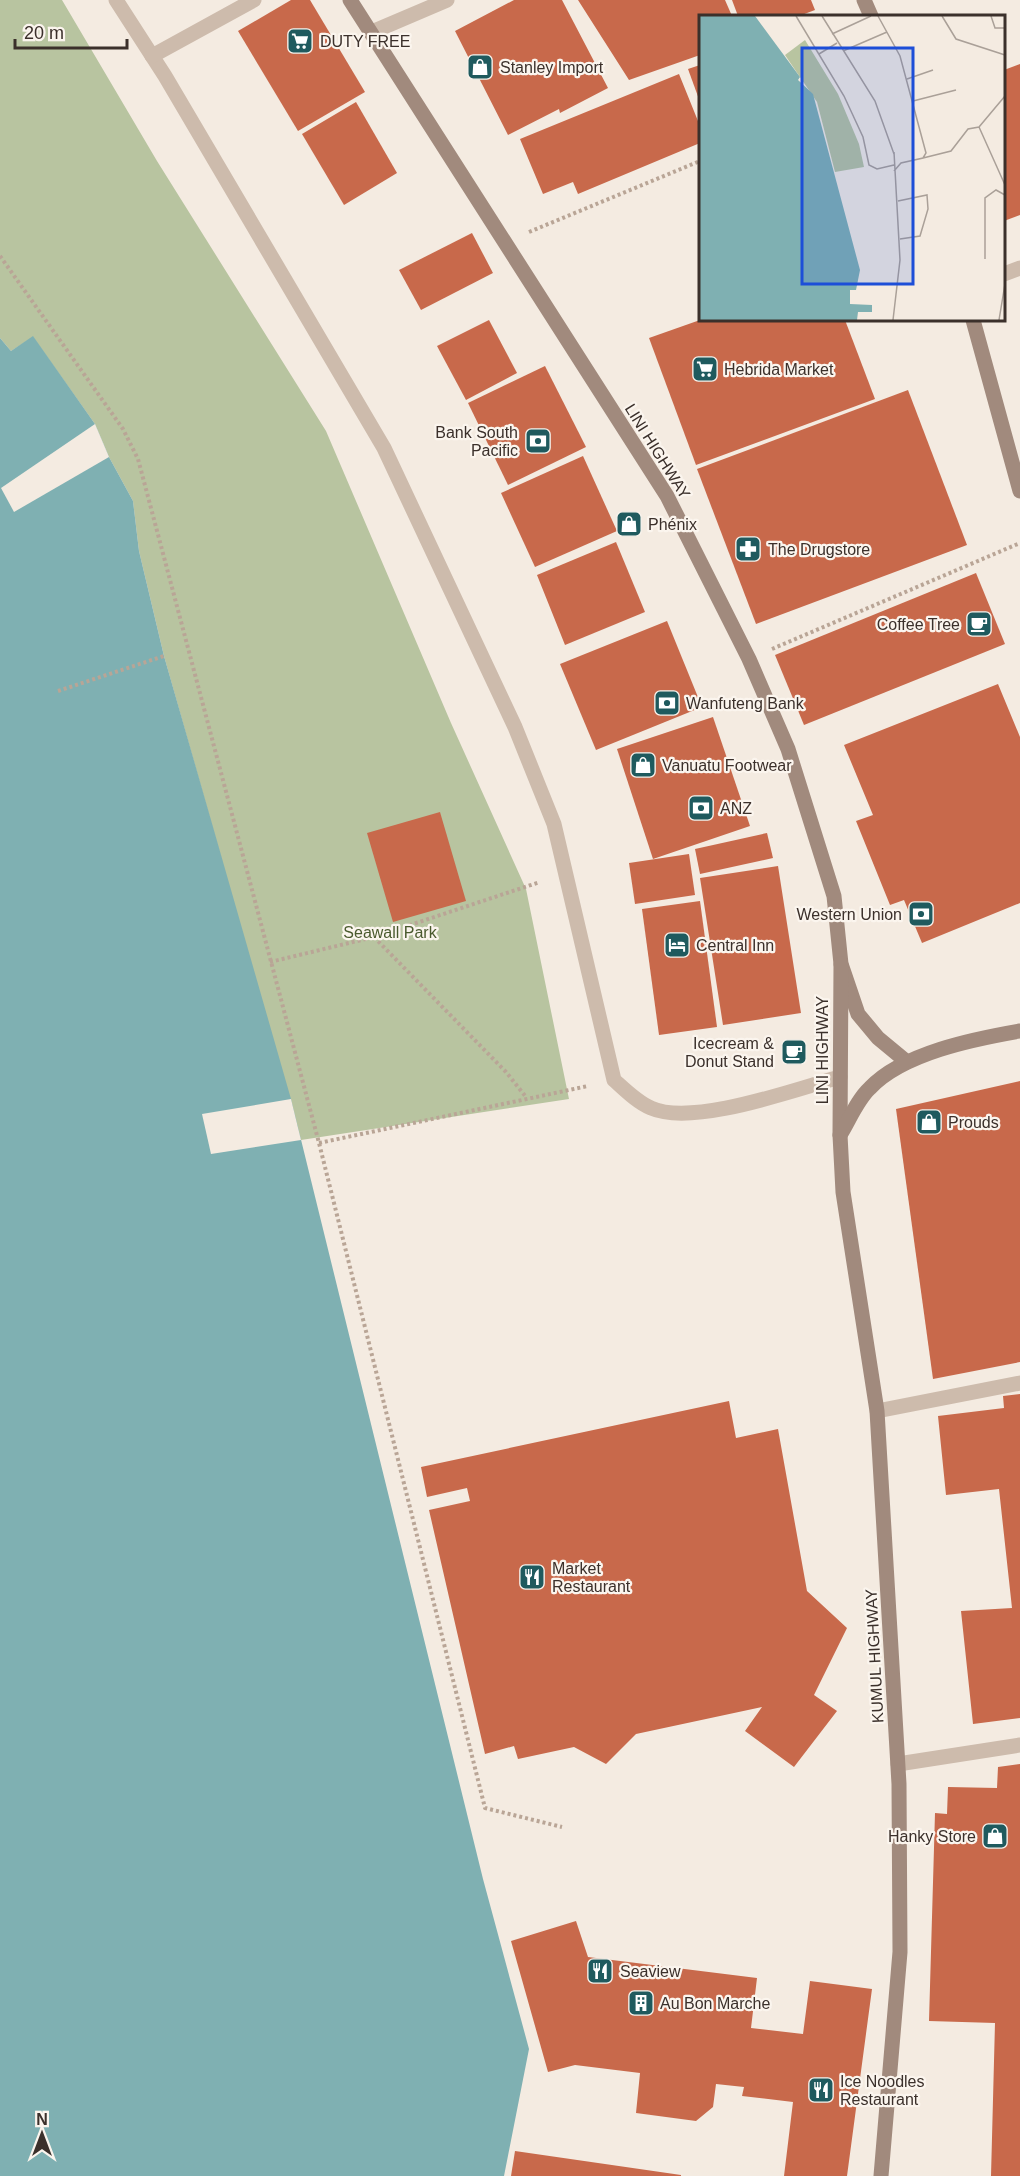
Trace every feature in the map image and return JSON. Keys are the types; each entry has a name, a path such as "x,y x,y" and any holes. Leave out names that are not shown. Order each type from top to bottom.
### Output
{"street":[{"name":"LINI HIGHWAY","path":"350,0 667,496 749,659 788,748 834,896 841,964 840,1135"},
{"path":"864,0 871,15"},
{"path":"973,321 1020,491"},
{"name":"LINI HIGHWAY","path":"841,964 858,1014 878,1038 907,1062"},
{"path":"840,1135 870,1088 907,1062 964,1041 1020,1031"},
{"name":"KUMUL HIGHWAY","path":"840,1135 843,1192 877,1410 898,1764 900,1952 881,2176"}],"lane":[{"path":"116,0 165,76 384,448 537,777 554,824 615,1082 651,1108 687,1113 720,1110 840,1077"},
{"path":"152,56 254,0"},
{"path":"372,32 447,0"},
{"path":"1005,274 1020,268"},
{"path":"877,1410 1020,1383"},
{"path":"898,1764 1020,1745"}],"path":[{"path":"503,242 699,161"},
{"path":"0,256 123,429 138,459 319,1143 485,1808 562,1827"},
{"path":"749,659 1020,543"},
{"path":"58,691 164,656"},
{"path":"270,962 374,937 566,874"},
{"path":"374,937 506,1072 526,1097"},
{"path":"319,1143 526,1097 615,1082"}],"green space":[{"name":"Seawall Park","path":"0,0 62,0 157,161 326,431 451,723 526,889 569,1099 301,1140 164,656 139,551 133,501 109,457 95,424 33,337 11,351 0,338"}],"water":[{"path":"33,336 95,424 109,457 133,501 139,551 164,656 291,1099 483,1879 529,2049 504,2176 0,2176 0,338 11,351"}],"pier":[{"path":"95,424 109,457 14,512 1,488"},
{"path":"291,1099 301,1140 211,1154 202,1114"}],"building":[{"path":"291,0 310,0 365,92 298,131 238,31"},
{"path":"514,0 562,0 608,88 560,113 559,109 508,135 455,31"},
{"path":"578,0 725,0 732,15 699,15 699,55 629,80"},
{"path":"732,0 811,0 815,10 802,15 738,15"},
{"path":"1020,64 1020,215 1005,221 1005,70"},
{"path":"699,65 699,99 688,69"},
{"path":"679,74 699,124 699,143 578,194 573,182 543,194 520,139"},
{"path":"356,102 397,173 344,205 302,134"},
{"path":"472,233 493,273 421,310 399,270"},
{"path":"489,320 517,373 466,400 437,346"},
{"path":"699,320 845,321 875,399 696,465 649,338"},
{"path":"545,366 586,447 508,485 468,403"},
{"path":"908,390 967,545 756,624 697,469"},
{"path":"583,456 617,531 535,567 501,493"},
{"path":"616,542 645,612 565,645 537,575"},
{"path":"976,573 1005,644 804,725 775,655"},
{"path":"667,621 702,707 596,750 560,664"},
{"path":"998,684 1020,737 1020,903 922,943 904,900 890,905 856,821 873,815 844,745"},
{"path":"713,717 750,826 653,859 617,749"},
{"path":"440,812 466,901 393,922 367,833"},
{"path":"767,833 773,858 700,874 695,849"},
{"path":"689,854 695,895 635,904 629,863"},
{"path":"778,866 801,1013 723,1025 700,878"},
{"path":"700,901 717,1027 659,1035 642,909"},
{"path":"1020,1081 1020,1362 933,1379 896,1109"},
{"path":"1020,1394 1020,1718 973,1724 961,1611 1012,1608 999,1489 946,1495 938,1416 1004,1408 1003,1396"},
{"path":"729,1401 736,1438 778,1429 807,1591 847,1628 814,1695 837,1711 794,1767 745,1731 762,1707 636,1734 606,1764 574,1747 518,1759 514,1746 485,1754 429,1510 470,1501 467,1488 427,1497 421,1467"},
{"path":"1020,1764 1020,2176 991,2176 995,2023 929,2021 935,1813 947,1814 948,1787 997,1788 998,1767"},
{"name":"Au Bon Marche","path":"576,1921 588,1957 757,1978 751,2028 803,2034 810,1981 872,1989 847,2176 784,2176 793,2102 742,2096 744,2087 716,2084 713,2107 696,2121 636,2113 640,2073 575,2065 548,2072 511,1941"},
{"path":"515,2151 681,2175 681,2176 511,2176"}],"place":[{"name":"DUTY FREE","path":"300,41"},
{"name":"Stanley Import","path":"480,67"},
{"name":"Hebrida Market","path":"705,369"},
{"name":"Bank South Pacific","path":"538,441"},
{"name":"Phénix","path":"629,524"},
{"name":"The Drugstore","path":"748,549"},
{"name":"Coffee Tree","path":"979,624"},
{"name":"Wanfuteng Bank","path":"667,703"},
{"name":"Vanuatu Footwear","path":"643,765"},
{"name":"ANZ","path":"701,808"},
{"name":"Western Union","path":"921,914"},
{"name":"Central Inn","path":"677,945"},
{"name":"Icecream & Donut Stand","path":"794,1052"},
{"name":"Prouds","path":"929,1122"},
{"name":"Market Restaurant","path":"532,1577"},
{"name":"Hanky Store","path":"995,1836"},
{"name":"Seaview","path":"600,1971"},
{"name":"Au Bon Marche","path":"641,2003"},
{"name":"Ice Noodles Restaurant","path":"821,2090"}]}
